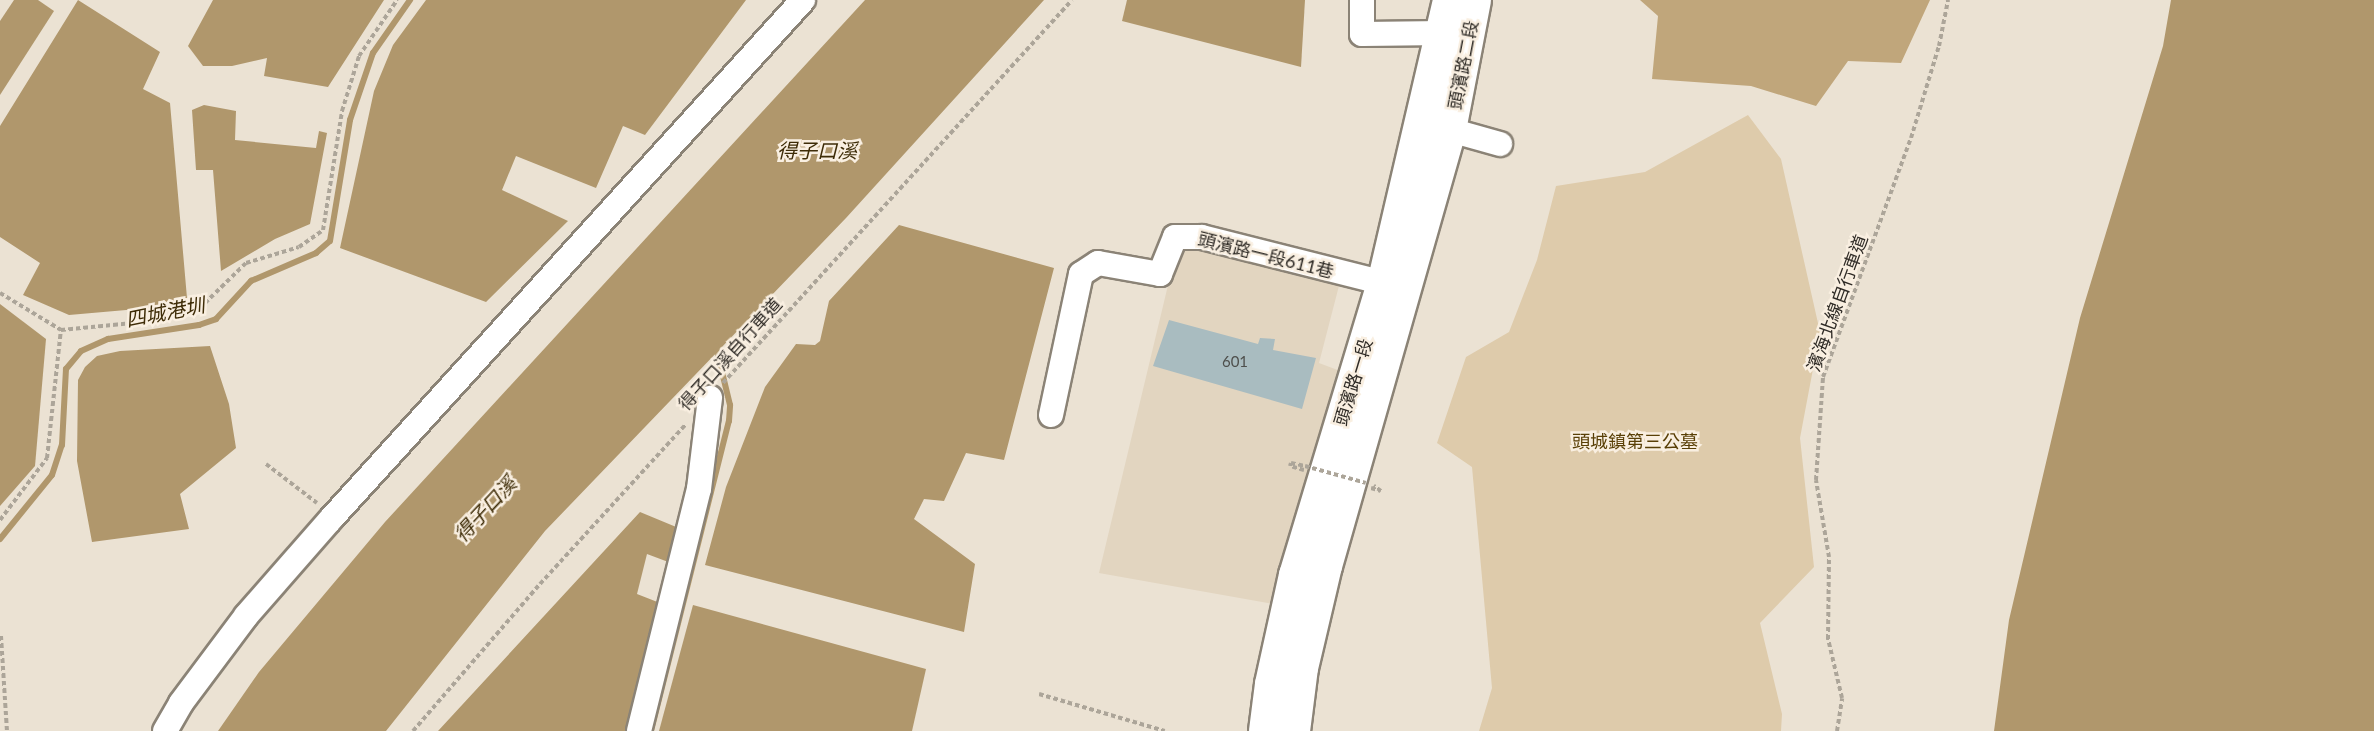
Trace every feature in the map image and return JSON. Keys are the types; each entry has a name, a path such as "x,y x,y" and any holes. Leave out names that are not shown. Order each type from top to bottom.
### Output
{"main road":[{"name":"頭濱路二段","path":"1443,33 1449,0"},
{"name":"頭濱路二段","path":"1450,130 1475,0"},
{"name":"頭濱路一段","path":"1395,286 1443,33"},
{"name":"頭濱路一段","path":"1265,731 1271,684 1295,575 1352,430 1395,286 1450,130"},
{"name":"頭濱路一段","path":"1294,731 1302,668 1352,430"}],"lane":[{"path":"165,731 181,703 246,616 330,520 804,0"},
{"path":"1362,0 1362,34 1443,33"},
{"path":"1450,130 1500,144"},
{"name":"頭濱路一段611巷","path":"1051,415 1081,274 1098,263 1160,274 1175,237 1202,237 1395,286"},
{"path":"639,731 699,489 710,398"}],"path":[{"path":"0,293 61,330 133,323 206,303 246,263 299,247 323,230 342,111 359,56 397,0"},
{"name":"得子口溪自行車道","path":"413,731 540,584 1072,0"},
{"name":"濱海北線自行車道","path":"1837,731 1842,698 1828,639 1829,557 1816,480 1823,377 1911,138 1939,46 1948,0"},
{"path":"0,520 47,458 61,330"},
{"path":"266,464 317,503 330,520"},
{"path":"1302,468 1366,483"},
{"path":"1,636 7,731"},
{"path":"1039,694 1165,731"}],"shaded area":[{"path":"1640,0 1930,0 1901,63 1848,61 1816,106 1751,86 1652,79 1658,16"},
{"path":"1188,246 1341,278 1319,363 1343,372 1274,604 1099,573 1175,256"}],"green space":[{"name":"頭城鎮第三公墓","path":"1748,115 1781,159 1820,332 1800,438 1814,567 1760,623 1782,714 1781,731 1479,731 1492,688 1472,467 1437,443 1466,357 1509,332 1537,260 1556,186 1645,172"}],"water":[{"path":"14,0 38,0 54,11 0,95 0,21"},
{"path":"78,0 160,52 143,89 170,103 187,298 149,308 69,315 23,295 40,263 0,237 0,126"},
{"path":"213,0 384,0 328,87 264,76 267,58 232,66 203,66 188,46"},
{"path":"426,0 746,0 645,135 623,126 596,188 516,156 502,190 568,221 486,302 340,248 374,91 393,45"},
{"name":"得子口溪","path":"865,0 1044,0 846,218 545,531 386,731 218,731 259,672 385,522"},
{"path":"1127,0 1305,0 1301,67 1122,21"},
{"path":"2171,0 2374,0 2374,731 1994,731 2009,620 2080,318 2163,46"},
{"path":"204,105 236,111 235,140 316,148 319,131 327,133 310,224 275,239 221,271 213,170 196,170 192,110"},
{"path":"899,225 1054,268 1004,460 966,453 944,501 924,499 914,519 975,564 964,632 705,565 726,487 765,387 796,344 815,345 820,341 829,301"},
{"path":"0,304 46,339 35,466 0,506"},
{"path":"210,346 229,404 236,448 180,494 189,529 92,542 77,461 78,380 85,367 97,356 120,351"},
{"path":"640,512 681,529 671,563 647,554 637,594 660,603 629,731 438,731"},
{"path":"693,605 926,669 912,731 659,731"}],"building":[{"path":"1169,320 1258,344 1260,338 1275,339 1273,350 1316,358 1302,409 1153,366"}],"waterway":[{"name":"四城港圳","path":"0,539 52,475 62,445 66,369 81,351 108,339 199,325 216,319 251,281 316,253 330,241 350,120 373,53 410,0"},
{"path":"651,731 729,421 730,405 716,347"}]}
